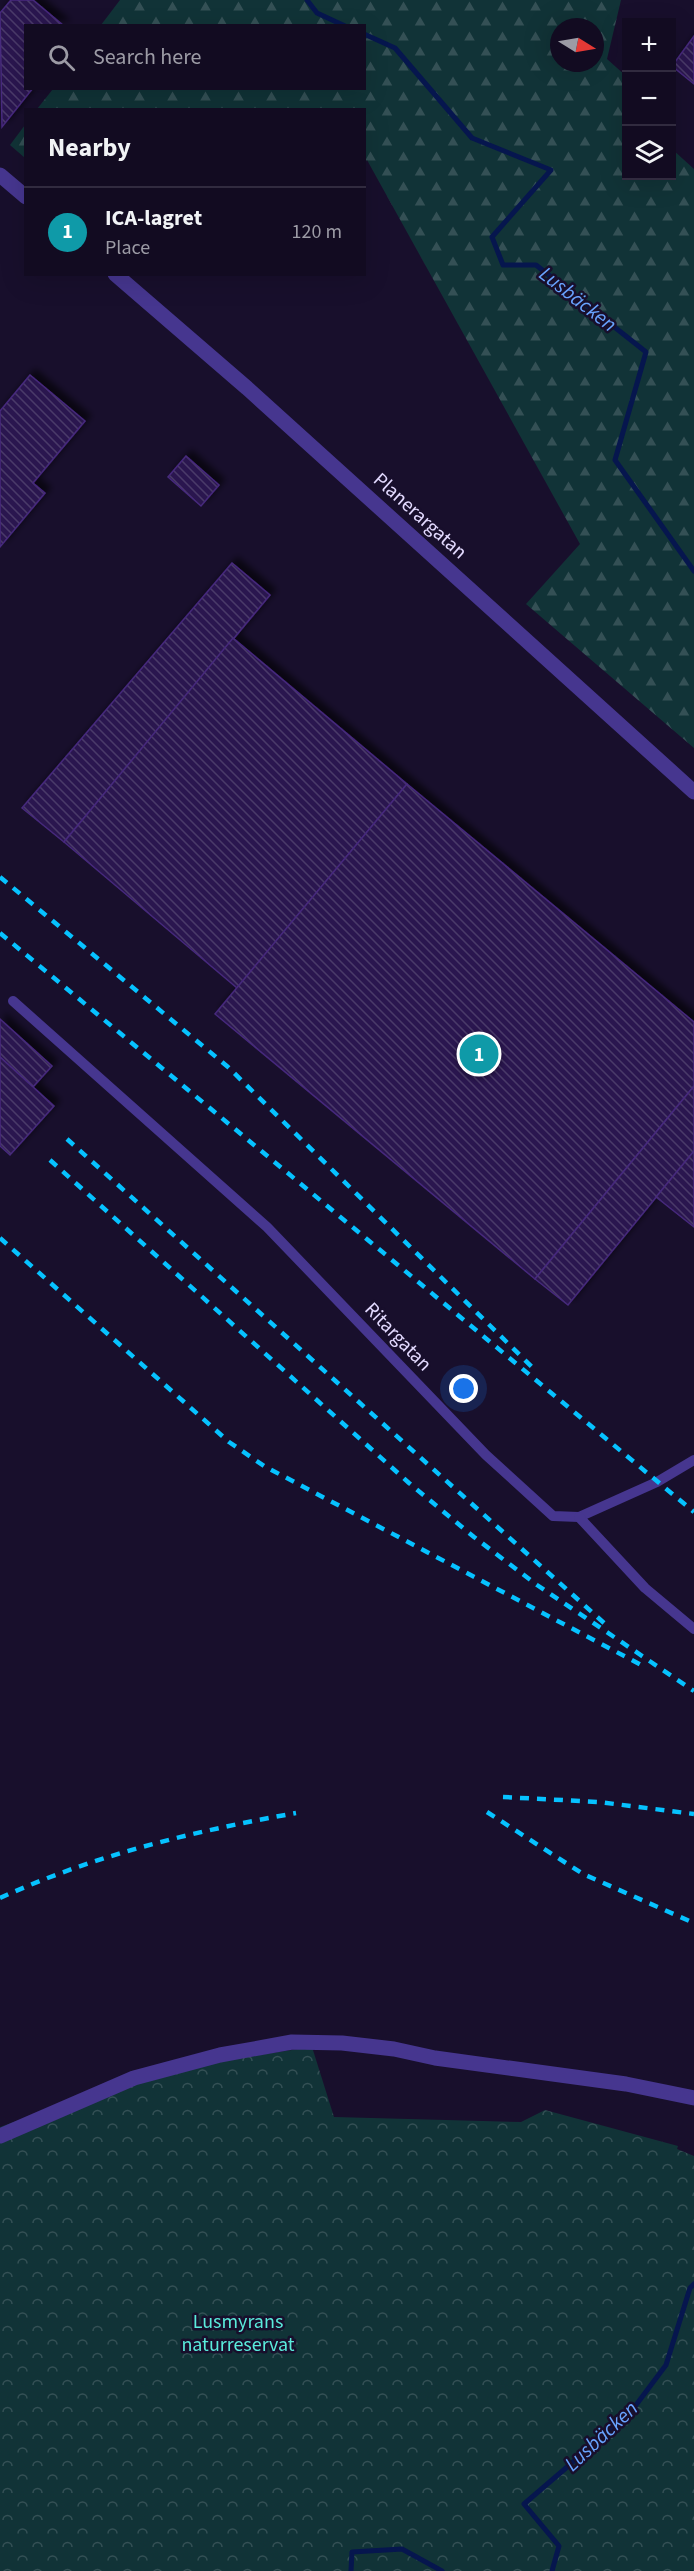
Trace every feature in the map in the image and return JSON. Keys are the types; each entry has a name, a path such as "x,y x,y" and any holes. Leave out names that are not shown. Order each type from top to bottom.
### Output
{"street":[{"path":"0,175 24,195"},
{"name":"Planerargatan","path":"117,276 247,388 694,792"},
{"path":"0,2136 134,2078 220,2055 292,2042 342,2043 394,2049 435,2058 626,2084 694,2098"}],"lane":[{"name":"Ritargatan","path":"13,1001 267,1227 486,1455 553,1516 579,1517"},
{"path":"694,1460 657,1482 579,1517 645,1588 694,1629"}],"green space":[{"path":"120,0 621,0 607,59 622,72 622,180 676,180 676,153 694,169 694,748 526,604 580,544 367,160 366,162 366,108 38,108 52,90 366,90 366,24 102,24"},
{"path":"24,126 24,157 10,145"},
{"name":"Lusmyrans naturreservat","path":"312,2047 334,2117 521,2122 545,2110 678,2146 677,2149 694,2156 694,2571 0,2571 0,2127 152,2071"}],"building":[{"path":"11,0 33,0 62,24 24,24 24,90 31,90 2,127 0,13"},
{"path":"694,36 694,84 676,69 676,61"},
{"path":"30,375 85,421 33,483 45,493 0,547 0,411"},
{"path":"186,456 219,485 201,506 168,477"},
{"path":"232,563 270,595 64,842 22,808"},
{"path":"233,638 407,784 237,988 64,842"},
{"path":"407,784 694,1022 694,1086 535,1279 215,1014"},
{"path":"0,1019 52,1066 33,1087 0,1057"},
{"path":"0,1057 54,1106 10,1155 0,1146"},
{"path":"694,1086 694,1151 568,1305 535,1279"},
{"path":"694,1151 694,1227 656,1197"}],"waterway":[{"name":"Lusbäcken","path":"307,0 317,13 341,24"},
{"name":"Lusbäcken","path":"366,35 395,48 472,138 551,170 492,237 503,265 536,265 646,352 615,460 694,571"},
{"name":"Lusbäcken","path":"552,2571 559,2546 524,2504 630,2413 666,2365 690,2288 694,2284"},
{"name":"Lusbäcken","path":"351,2571 352,2552 402,2549 442,2571"}],"railway":[{"path":"0,877 228,1067 536,1371"},
{"path":"0,933 694,1512"},
{"path":"67,1139 604,1623"},
{"path":"50,1160 409,1483 474,1537 537,1585 694,1691"},
{"path":"0,1238 229,1442 264,1466 645,1667"},
{"path":"503,1797 599,1802 694,1814"},
{"path":"487,1812 583,1874 694,1923"},
{"path":"0,1898 72,1869 145,1846 296,1813"}],"place":[{"name":"ICA-lagret","path":"479,1054"}]}
